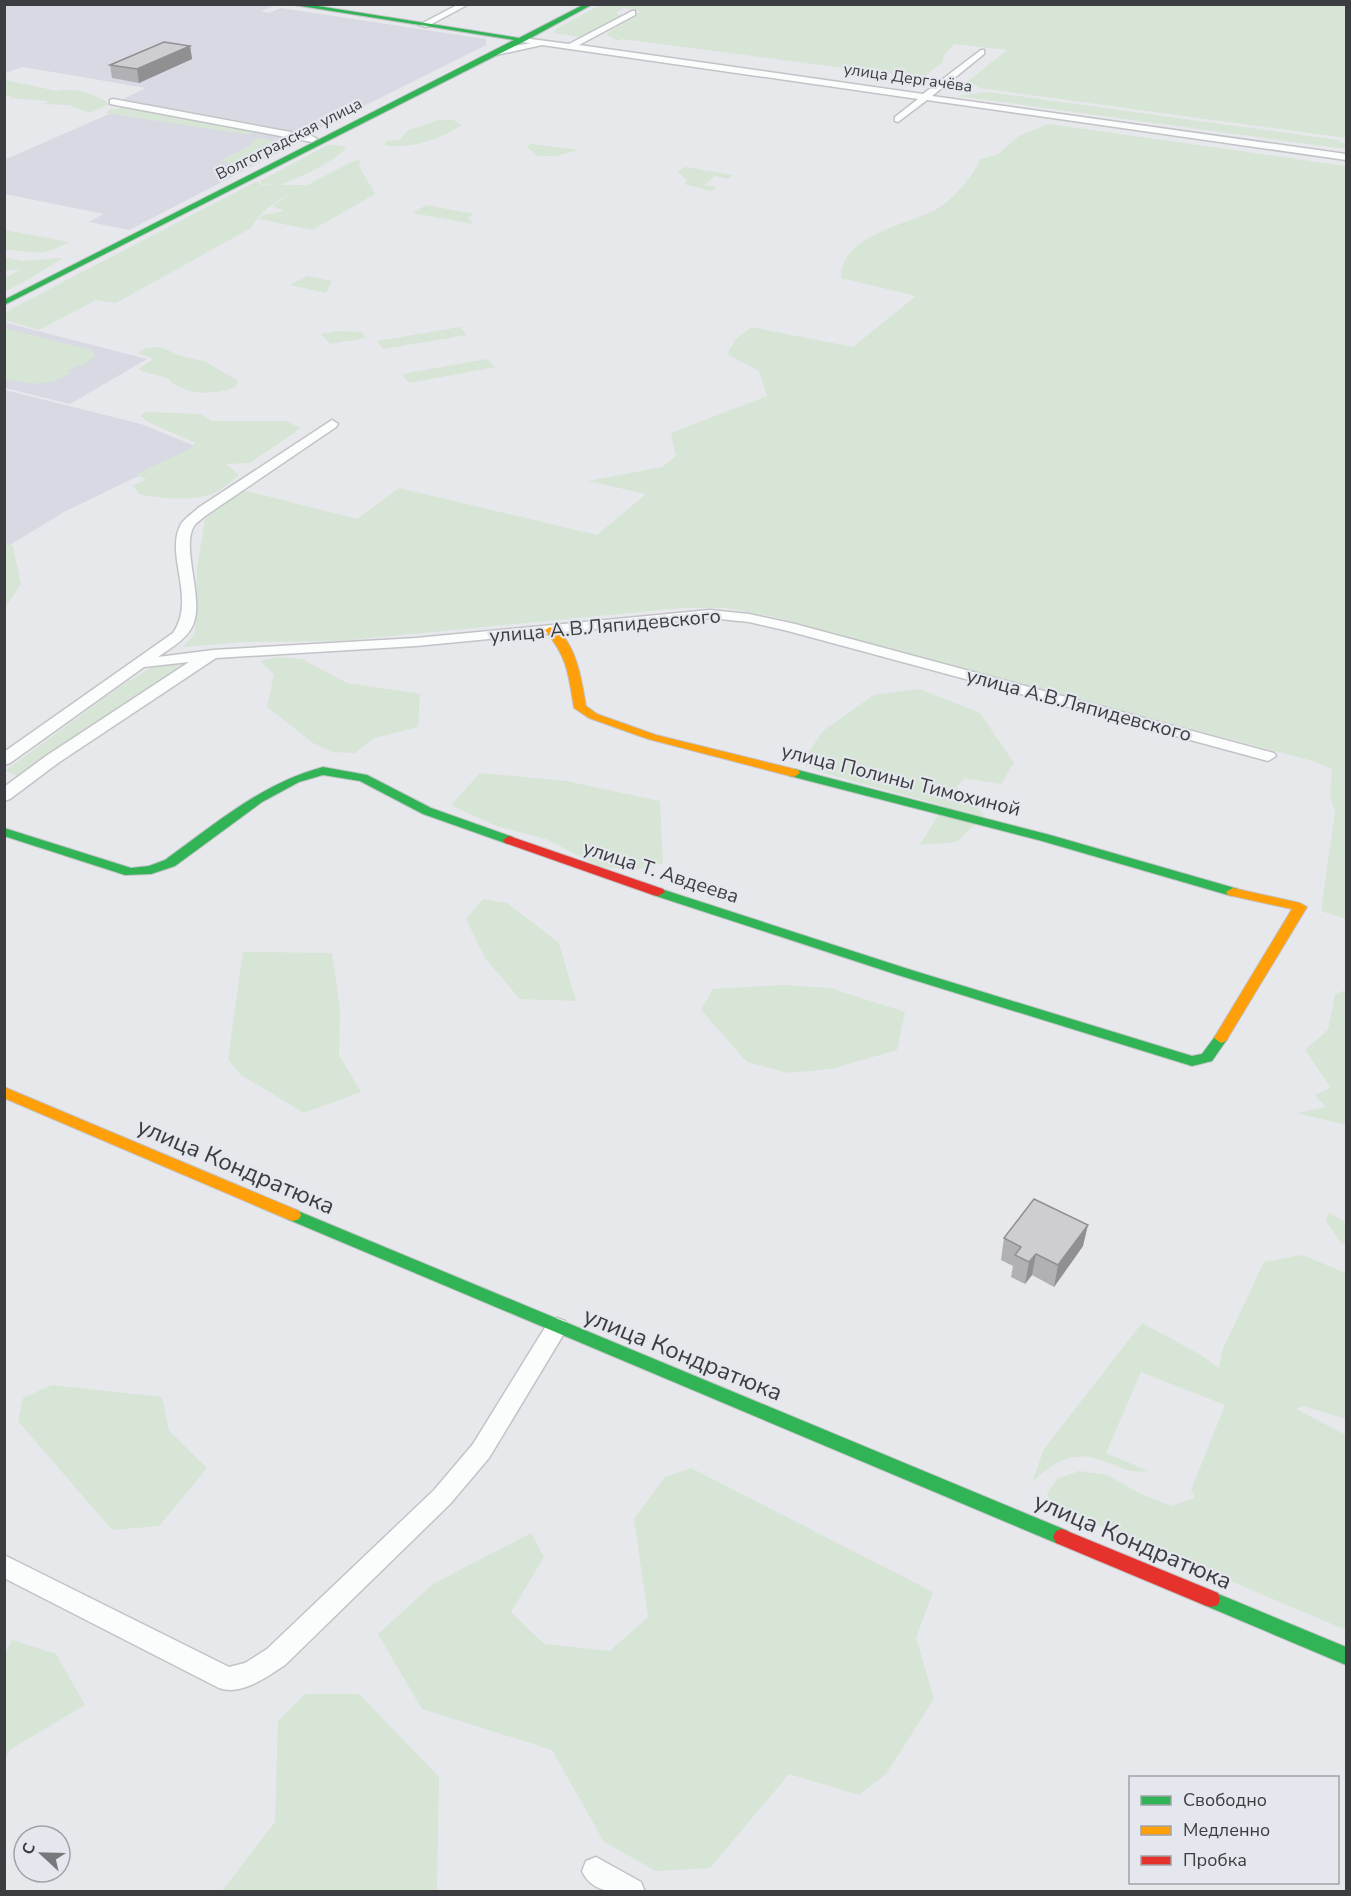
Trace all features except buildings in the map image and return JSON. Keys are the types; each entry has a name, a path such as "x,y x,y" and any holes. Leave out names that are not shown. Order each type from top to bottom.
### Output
{"main road":[{"name":"улица Дергачёва","path":"291,4 519,38"},
{"name":"Волгоградская улица","path":"519,38 537,25 577,4"},
{"name":"Волгоградская улица","path":"4,303 224,188 590,4"},
{"path":"476,32 508,31 537,25"},
{"path":"476,32 493,40 491,52"},
{"name":"Волгоградская улица","path":"4,297 224,188 312,139 491,52"},
{"name":"улица Полины Тимохиной","path":"549,630 562,638 568,648 580,708 593,716 652,737 1046,838 1261,900 1300,907 1216,1046 1207,1058 1192,1061"},
{"name":"улица Т. Авдеева","path":"4,832 130,872 144,873 155,871 170,863 266,794 294,779 315,772 338,772 371,781 427,811 589,870 969,994 1192,1061"},
{"name":"улица Кондратюка","path":"4,1092 557,1328 801,1427 1347,1656"}],"street":[{"path":"423,24 466,4"},
{"path":"553,56 632,13"},
{"path":"554,24 547,35 570,45"},
{"name":"улица Дергачёва","path":"519,38 1347,157"},
{"path":"491,52 532,46 570,45"},
{"path":"898,119 981,52"},
{"name":"улица Дергачёва","path":"928,96 1347,152"},
{"path":"113,102 312,139"},
{"path":"4,760 142,664 178,636 188,623 190,604 183,538 188,524 202,511 332,424"},
{"name":"улица А.В.Ляпидевского","path":"4,796 74,743 150,695 193,664 213,654 416,642 688,614 749,618 1268,756"},
{"path":"142,664 213,654"},
{"path":"4,1566 228,1679 251,1673 276,1657 441,1497 481,1451 557,1328"},
{"path":"596,1871 631,1892"}],"shaded area":[{"path":"5,5 267,5 274,6 261,11 269,13 281,8 486,39 486,45 308,134 121,100 146,88 23,67 5,73"},
{"path":"123,108 303,140 129,230 89,222 104,214 5,194 4,160"},
{"path":"4,321 147,359 70,404 5,388"},
{"path":"5,390 141,424 198,447 64,512 5,548"}],"green space":[{"path":"602,4 1346,5 1346,138 980,88 968,81 1007,50 954,44 943,56 943,62 922,78 622,39 618,41 607,35 609,32 642,11 623,8 616,13 621,16 581,37 553,33 556,29"},
{"path":"5,80 57,91 84,92 109,104 90,113 69,105 44,104 48,101 11,98 5,95"},
{"path":"988,92 1338,140 1346,145 1346,149 957,96"},
{"path":"123,108 252,133 250,135 105,113 111,109"},
{"path":"1014,112 1346,160 1346,161 1006,113"},
{"path":"439,120 453,120 462,125 444,135 414,145 384,145 386,141 399,140 409,130"},
{"path":"1049,124 1346,166 1346,919 1321,911 1335,812 1330,795 1332,769 1313,761 774,617 726,608 681,608 340,641 244,642 183,647 195,633 197,568 205,519 243,490 357,519 399,488 597,535 646,494 588,481 662,467 676,456 671,433 767,396 759,371 727,354 736,339 751,327 853,347 916,296 841,278 844,263 851,251 876,234 942,206 967,181 980,159 997,155 1019,136"},
{"path":"258,138 293,144 248,167 219,161 252,145 250,142"},
{"path":"530,144 579,150 556,156 538,156 527,147"},
{"path":"328,145 343,146 346,149 306,174 281,185 306,185 298,190 353,161 361,160 359,166 375,194 312,230 259,219 263,215 284,211 272,206 294,191 276,202 265,211 251,228 116,303 96,300 39,330 5,320 5,313 13,308 257,181 262,185 279,185 262,184 260,181"},
{"path":"685,167 733,175 728,179 715,176 704,185 717,187 711,191 684,184 687,180 677,172"},
{"path":"426,205 474,214 468,218 473,224 413,213"},
{"path":"5,230 69,242 43,252 5,250"},
{"path":"4,257 22,261 63,258 5,291 5,278 21,269 5,271"},
{"path":"307,276 332,281 326,293 290,285"},
{"path":"460,327 467,335 383,349 377,341"},
{"path":"4,328 92,350 95,356 83,366 78,365 67,372 71,373 63,378 47,383 23,383 5,379"},
{"path":"337,331 362,332 366,338 330,344 321,334"},
{"path":"160,347 181,356 204,361 238,381 235,387 228,389 197,392 183,389 165,377 138,369 154,359 137,353 146,348"},
{"path":"487,359 495,367 409,383 402,374"},
{"path":"145,412 201,414 211,421 285,421 301,428 250,463 226,464 239,475 219,491 198,497 178,499 157,497 139,494 133,485 147,480 136,474 192,448 195,443 146,421 141,415"},
{"path":"4,542 13,546 21,584 5,608"},
{"path":"279,657 302,659 347,683 420,694 418,727 374,738 355,753 332,752 313,743 267,707 274,674 260,661"},
{"path":"192,661 20,777 5,771 118,688 152,667"},
{"path":"919,689 980,713 1014,763 1001,784 965,778 956,787 971,799 984,816 956,842 920,845 944,806 824,773 801,763 824,730 874,695"},
{"path":"480,773 566,781 660,801 663,863 636,870 601,867 546,839 496,826 451,805"},
{"path":"483,899 507,903 559,943 576,1001 520,999 485,958 466,919"},
{"path":"243,952 332,953 340,1010 339,1055 361,1092 304,1113 241,1075 228,1059"},
{"path":"782,985 830,988 905,1012 897,1050 831,1069 788,1073 747,1062 701,1010 713,989"},
{"path":"1346,990 1346,1125 1297,1113 1326,1107 1315,1095 1331,1088 1305,1050 1328,1030 1335,994"},
{"path":"1329,1212 1346,1223 1346,1243 1342,1244 1326,1221"},
{"path":"1302,1255 1346,1273 1346,1419 1303,1406 1296,1409 1346,1435 1346,1630 1053,1506 1047,1494 1057,1479 1079,1471 1107,1475 1137,1492 1171,1506 1195,1498 1191,1490 1225,1405 1141,1372 1106,1453 1148,1471 1138,1472 1100,1459 1078,1457 1060,1461 1032,1482 1044,1449 1142,1323 1201,1355 1219,1368 1222,1351 1264,1262"},
{"path":"52,1385 162,1397 169,1431 207,1468 159,1526 112,1530 18,1421 23,1398"},
{"path":"691,1468 933,1592 916,1638 934,1699 886,1774 859,1795 789,1774 710,1868 656,1871 604,1842 552,1750 422,1709 378,1634 433,1584 531,1533 544,1557 511,1612 544,1644 610,1651 648,1617 634,1519 665,1477"},
{"path":"12,1640 56,1654 85,1705 11,1749 5,1759 5,1654"},
{"path":"305,1694 359,1694 439,1777 437,1891 222,1891 275,1822 278,1721"}],"traffic: fast":[{"path":"291,4 523,40"},
{"path":"4,303 590,4"},
{"path":"4,832 130,872 151,870 170,863 258,799 295,779 323,771 363,778 427,811 509,840"},
{"path":"794,773 1046,838 1233,892"},
{"path":"658,892 903,972 1192,1061 1207,1058 1221,1038"},
{"path":"293,1215 1062,1537"},
{"path":"1211,1599 1346,1656"}],"traffic: slow":[{"path":"550,630 564,646 569,656 580,708 593,716 652,737 794,773"},
{"path":"1221,1038 1300,907 1233,892"},
{"path":"4,1092 293,1215"}],"traffic: jam":[{"path":"509,840 658,892"},
{"path":"1062,1537 1211,1599"}]}
